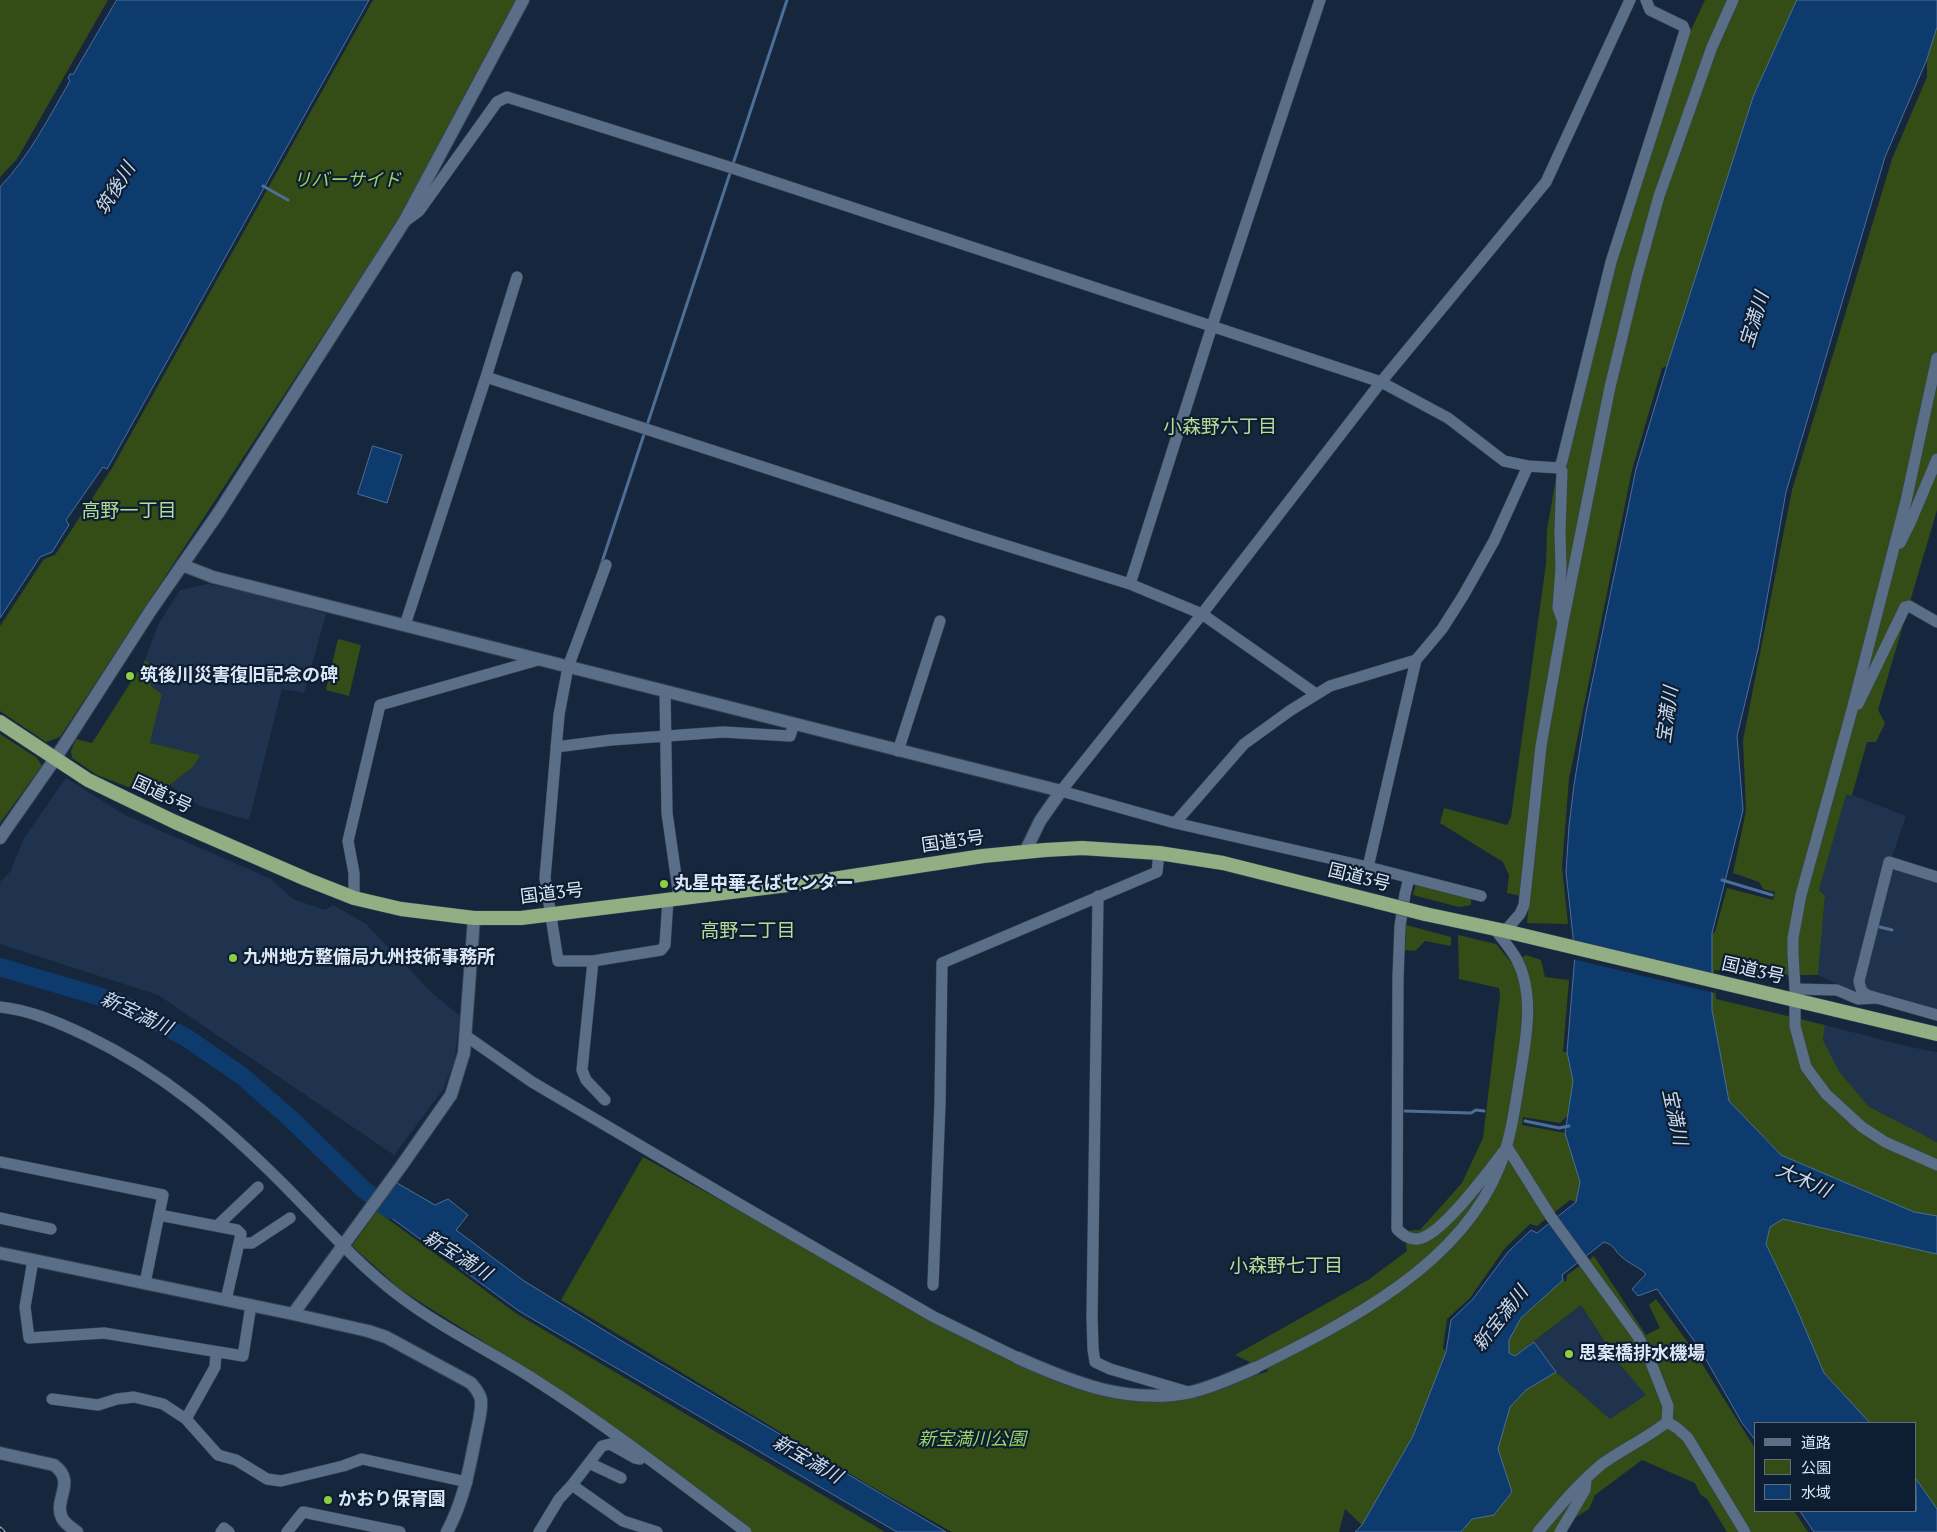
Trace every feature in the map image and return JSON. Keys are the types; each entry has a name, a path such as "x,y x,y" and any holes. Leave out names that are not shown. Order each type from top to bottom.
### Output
{"highway":[{"name":"国道3号","path":"0,722 88,780 175,822 354,898 401,909 474,918 521,918 820,881 1025,852 1082,848 1159,853 1223,863 1426,914 1792,996 1937,1034"}],"street":[{"path":"0,838 56,759 218,512 404,222 524,0"},
{"path":"1130,584 1212,326 1320,0"},
{"path":"1025,852 1040,821 1061,791 1202,614 1382,382 1546,182 1630,0"},
{"path":"1559,468 1611,262 1685,30 1683,26 1650,10 1646,0"},
{"path":"466,1036 532,1082 934,1317 1018,1358 1084,1386 1152,1396 1206,1388 1255,1368 1333,1330 1370,1308 1417,1272 1450,1242 1483,1202 1507,1147 1523,1058 1528,1003 1525,980 1517,960 1500,930 1520,914 1524,905 1542,746 1563,622 1602,425 1640,267 1660,196 1695,92 1733,0"},
{"path":"404,222 419,211 497,102 507,97 728,167 1382,382 1448,418 1504,461 1528,466 1559,468"},
{"path":"405,625 517,277"},
{"path":"1937,358 1906,501 1852,710 1801,895 1795,922 1792,996 1795,1026 1806,1067 1826,1094 1862,1128 1885,1142 1937,1165"},
{"path":"1931,384 1937,371"},
{"path":"486,377 969,534 1130,584 1202,614 1316,694"},
{"path":"1892,555 1910,523 1937,459"},
{"path":"1368,867 1416,660 1442,629 1463,596 1494,541 1528,466"},
{"path":"1559,468 1563,476 1560,532 1562,568 1558,608 1563,622"},
{"path":"182,565 213,577 1061,791 1175,823 1368,867 1481,896"},
{"path":"606,565 568,667 559,715 545,878 558,961 593,961 662,950 665,945 674,898 667,813 665,691"},
{"path":"1852,710 1860,701 1905,607 1909,606 1937,622"},
{"path":"898,751 940,621"},
{"path":"354,898 354,873 348,840 380,705 538,660"},
{"path":"1175,823 1244,744 1316,694 1330,686 1416,660"},
{"path":"556,748 665,736 723,732 790,736 794,724"},
{"path":"933,1285 940,1102 942,963 1157,872 1159,853"},
{"path":"1937,877 1890,862 1859,981 1860,991 1864,995 1937,1015"},
{"path":"1409,878 1401,920 1398,977 1397,1229 1404,1236 1412,1239 1427,1236 1463,1204 1507,1147"},
{"path":"1098,896 1092,1316 1095,1362 1110,1369 1188,1392"},
{"path":"293,1314 402,1165 450,1095 458,1075 466,1036 474,918"},
{"path":"593,961 582,1070 586,1080 605,1100"},
{"path":"1792,996 1837,990 1858,999 1877,998"},
{"path":"0,1007 19,1009 104,1044 175,1089 213,1118 283,1183 342,1246 399,1296 458,1334 531,1377 649,1460 746,1532"},
{"path":"1507,1147 1551,1217 1636,1334 1648,1355 1668,1406 1667,1422 1656,1431 1604,1463 1586,1478 1538,1532"},
{"path":"0,1162 163,1195 145,1283"},
{"path":"218,1226 258,1187"},
{"path":"159,1215 237,1230 241,1234 226,1300"},
{"path":"0,1218 51,1229"},
{"path":"240,1242 252,1243 290,1218"},
{"path":"0,1253 293,1314 386,1337 471,1383 477,1390 480,1400 480,1413 467,1482 458,1509 447,1532"},
{"path":"33,1260 25,1307 29,1338 104,1333 243,1356 251,1305"},
{"path":"186,1419 215,1367 216,1352"},
{"path":"52,1399 98,1405 117,1399 134,1397 163,1404 186,1419 218,1454 236,1460 267,1479 281,1481 344,1466 362,1459 467,1482"},
{"path":"1667,1422 1688,1438 1745,1532"},
{"path":"539,1532 559,1499 602,1446 610,1444 635,1458 649,1460"},
{"path":"0,1453 54,1465 60,1469 65,1485 60,1509 61,1517 77,1532"},
{"path":"589,1463 621,1478"},
{"path":"1560,1532 1585,1490 1586,1478"},
{"path":"572,1485 624,1521 657,1532"},
{"path":"287,1532 303,1512 400,1532"},
{"path":"221,1532 224,1528 229,1532"}],"shaded area":[{"path":"208,584 272,597 326,614 304,693 282,689 249,820 200,806 169,785 193,767 150,743 162,694 151,686 152,665 145,660 158,625 180,590"},
{"path":"66,778 125,815 271,879 293,899 325,910 333,905 366,924 433,994 460,1016 454,1063 442,1091 394,1155 158,995 0,944 0,882 10,872 24,838"},
{"path":"1846,795 1852,795 1906,816 1892,857 1937,879 1937,1011 1858,994 1818,975 1825,896 1819,890"},
{"path":"1825,1025 1937,1052 1937,1142 1868,1106 1839,1071 1823,1040"},
{"path":"1581,1305 1618,1362 1647,1395 1610,1419 1556,1372 1534,1342"}],"green space":[{"path":"0,0 108,0 17,159 0,177"},
{"name":"リバーサイド","path":"373,0 518,0 400,218 60,737 46,742 0,711 0,626 44,559 55,555 112,468"},
{"path":"1705,0 1797,0 1753,97 1667,366 1662,368 1632,470 1569,779 1562,867 1568,924 1527,923 1529,898 1507,893 1509,875 1503,862 1440,823 1444,808 1507,825 1511,817 1546,564 1547,530 1557,472 1601,311 1690,32"},
{"path":"1937,27 1937,510 1878,710 1885,723 1876,742 1867,742 1852,795 1846,795 1819,890 1825,896 1818,975 1766,975 1714,970 1716,999 1825,1025 1823,1040 1839,1071 1868,1106 1937,1142 1937,1216 1914,1212 1781,1155 1729,1101 1712,1010 1712,933 1715,932 1727,888 1773,900 1775,892 1763,889 1759,882 1733,873 1746,811 1743,740 1792,490 1892,159 1927,77 1927,59"},
{"path":"338,639 361,645 349,696 326,690"},
{"path":"145,660 152,665 151,686 162,694 150,743 200,755 193,767 154,797 97,775 72,758 71,751 76,739 92,743"},
{"path":"0,734 37,758 42,766 0,823"},
{"path":"1416,883 1471,897 1471,905 1459,907 1413,895"},
{"path":"1406,925 1451,937 1451,946 1425,941 1415,951 1405,950"},
{"name":"新宝満川公園","path":"1458,935 1496,944 1512,963 1526,955 1541,960 1545,977 1569,980 1563,1052 1567,1052 1573,1081 1568,1115 1560,1123 1523,1117 1522,1125 1565,1133 1580,1182 1576,1202 1570,1200 1537,1226 1530,1224 1505,1248 1470,1298 1447,1319 1443,1348 1446,1352 1413,1436 1362,1525 1345,1509 1339,1532 952,1532 867,1484 561,1300 643,1157 944,1325 1115,1397 1222,1387 1269,1371 1235,1355 1368,1280 1407,1251 1404,1231 1420,1230 1462,1183 1483,1138 1500,996 1499,988 1459,979"},
{"path":"377,1211 517,1314 885,1532 751,1532 604,1421 401,1290 352,1246"},
{"path":"1783,1219 1937,1254 1937,1509 1917,1480 1917,1422 1869,1422 1824,1373 1796,1307 1766,1244 1770,1227"},
{"path":"1594,1256 1646,1335 1660,1328 1649,1305 1656,1299 1694,1351 1754,1447 1754,1512 1795,1512 1808,1532 1727,1532 1707,1499 1701,1495 1695,1483 1642,1460 1595,1495 1589,1509 1560,1527 1557,1532 1461,1532 1472,1519 1494,1515 1512,1492 1498,1449 1510,1407 1526,1390 1556,1372 1610,1419 1646,1395 1618,1362 1581,1305 1515,1356 1509,1353 1509,1340 1521,1318 1563,1280 1566,1282 1567,1275"}],"water":[{"name":"筑後川","path":"117,0 369,0 107,469 103,467 66,520 69,525 52,552 40,557 0,618 0,187 20,163 38,136 70,81 68,78 70,74 73,74"},
{"path":"1797,0 1937,0 1937,27 1927,59 1885,157 1786,492 1758,649 1737,736 1743,810 1712,933 1712,1010 1729,1101 1781,1155 1914,1212 1937,1216 1937,1254 1783,1219 1770,1227 1766,1244 1796,1307 1824,1373 1869,1422 1754,1422 1754,1438 1742,1423 1700,1349 1657,1289 1638,1296 1632,1289 1646,1274 1619,1255 1611,1245 1604,1242 1562,1275 1563,1280 1521,1318 1509,1340 1509,1353 1515,1356 1534,1342 1556,1372 1526,1390 1510,1407 1498,1449 1512,1492 1494,1515 1472,1519 1461,1532 1355,1532 1362,1525 1413,1436 1446,1352 1451,1320 1473,1299 1508,1252 1531,1230 1537,1233 1576,1202 1580,1182 1565,1133 1573,1081 1567,1052 1575,955 1566,872 1574,785 1586,712 1636,469 1753,97"},
{"path":"373,446 402,455 387,503 358,494"},
{"path":"397,1183 435,1205 448,1199 468,1215 456,1230 524,1281 620,1340 946,1532 897,1532 519,1311 379,1209"},
{"path":"1917,1480 1937,1509 1937,1532 1814,1532 1801,1512 1917,1512"}],"pier":[{"path":"1571,940 1715,975 1715,993 1572,959"}],"waterway":[{"path":"601,565 787,0"},
{"path":"263,186 288,200"},
{"path":"1722,880 1772,895"},
{"path":"1876,926 1892,930"},
{"name":"新宝満川","path":"0,967 118,1002 187,1038 242,1076 292,1120 363,1189 390,1210"},
{"path":"1405,1111 1471,1113 1476,1110 1484,1111"},
{"path":"1525,1121 1559,1128 1569,1126"}],"railway":[{"path":"0,1529 3,1532"}],"place":[{"name":"筑後川災害復旧記念の碑","path":"130,676"},
{"name":"丸星中華そばセンター","path":"664,884"},
{"name":"九州地方整備局九州技術事務所","path":"233,958"},
{"name":"思案橋排水機場","path":"1569,1354"},
{"name":"かおり保育園","path":"328,1500"}],"district":[{"name":"小森野六丁目","path":"1220,428"},
{"name":"高野一丁目","path":"129,512"},
{"name":"高野二丁目","path":"748,932"},
{"name":"小森野七丁目","path":"1286,1267"}],"water label":[{"name":"宝満川","path":"1755,320"},
{"name":"宝満川","path":"1668,715"},
{"name":"宝満川","path":"1674,1117"},
{"name":"大木川","path":"1803,1181"}]}
